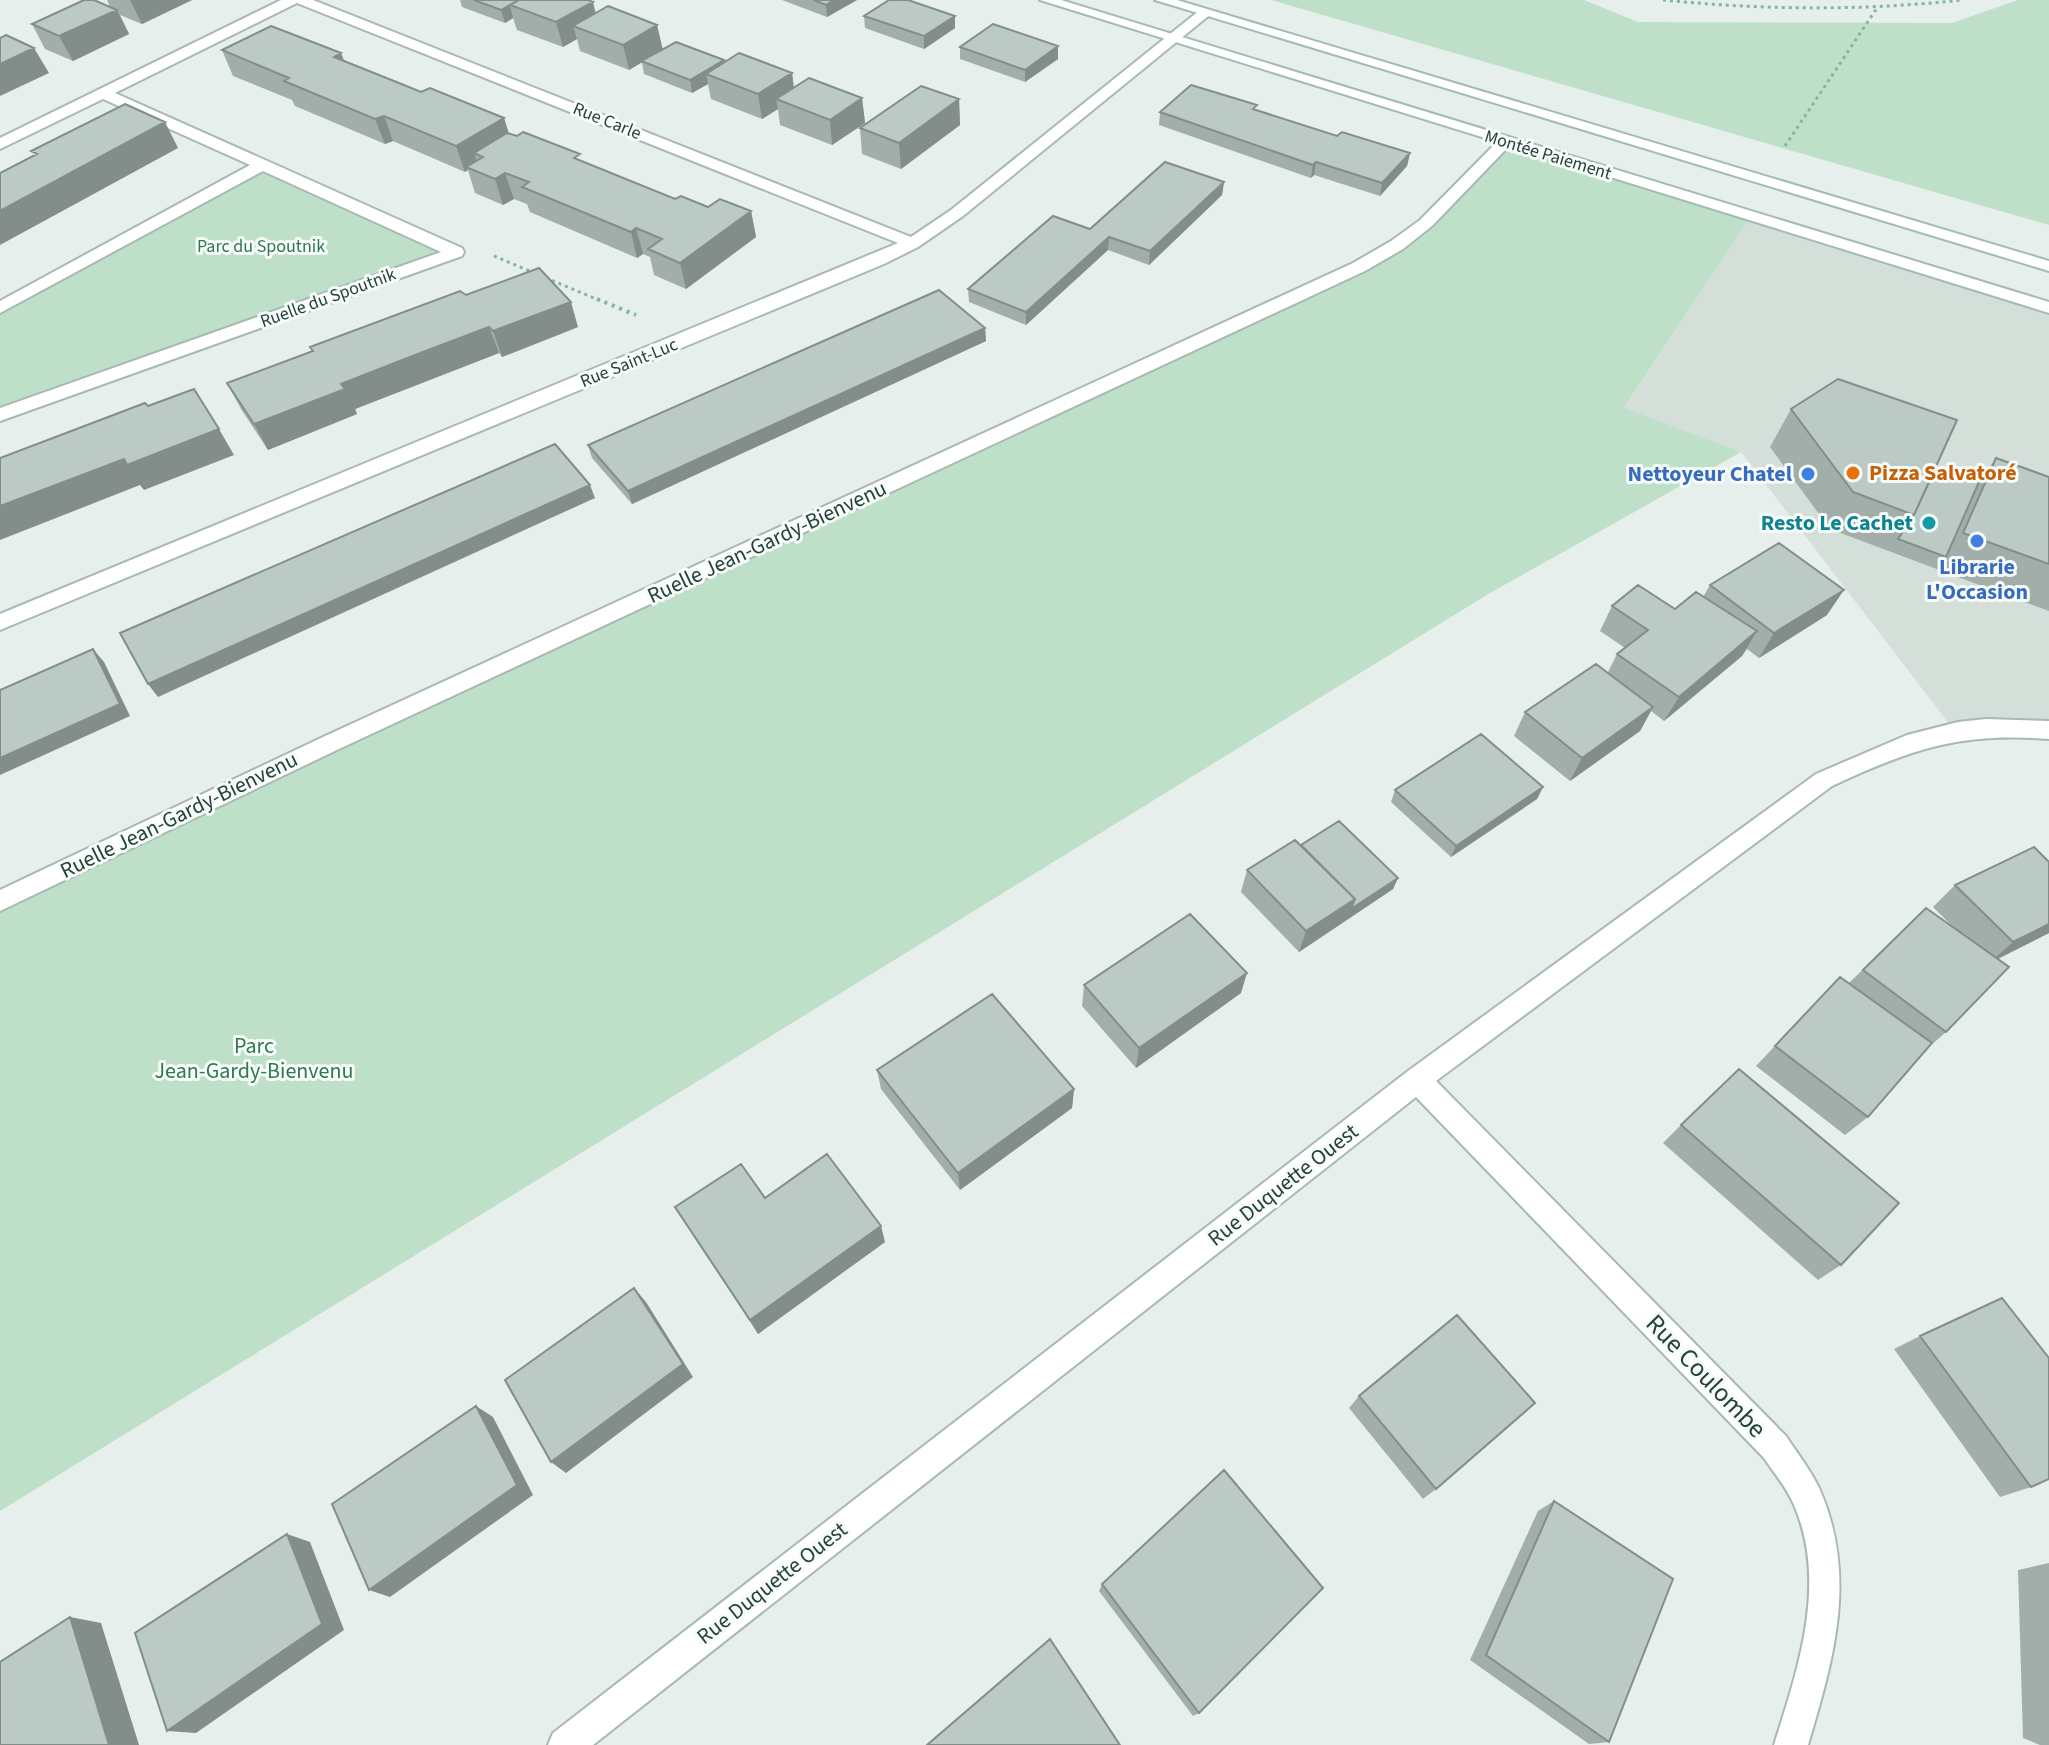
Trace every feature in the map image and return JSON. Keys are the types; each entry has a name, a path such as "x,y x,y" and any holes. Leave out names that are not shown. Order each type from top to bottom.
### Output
{"street":[{"path":"0,144 292,0"},
{"name":"Rue Carle","path":"301,0 912,243"},
{"name":"Montée Paiement","path":"1047,0 2049,308"},
{"name":"Montée Paiement","path":"1162,0 2049,266"},
{"name":"Rue Saint-Luc","path":"0,622 912,243 957,213 1205,13"},
{"path":"103,93 456,252"},
{"name":"Ruelle Jean-Gardy-Bienvenu","path":"0,901 331,743 1359,267 1397,245 1426,223 1505,142"},
{"path":"0,308 262,165"},
{"name":"Ruelle du Spoutnik","path":"0,415 456,252"},
{"name":"Rue Duquette Ouest","path":"565,1745 1417,1080 1824,780 1894,746 1953,729 2023,727 2049,730"},
{"name":"Rue Coulombe","path":"1417,1080 1775,1447 1810,1503 1825,1564 1826,1616 1791,1745"}],"path":[{"path":"1663,0 1783,8 1878,7 1962,0"},
{"path":"1779,155 1878,7"},
{"path":"456,252 501,256 688,338"}],"shaded area":[{"path":"1750,218 2049,308 2049,730 1953,729 1741,452 1624,409"}],"green space":[{"path":"1271,0 1584,0 1638,22 1952,23 2018,0 2049,0 2049,225"},
{"name":"Parc Jean-Gardy-Bienvenu","path":"1505,142 1750,218 1624,408 1741,452 1490,593 0,1511 0,901 1397,245"},
{"name":"Parc du Spoutnik","path":"262,165 456,252 0,415 0,308"}],"building":[{"path":"84,0 94,0 117,10 59,36 32,24"},
{"path":"474,0 519,0 501,10"},
{"path":"519,0 593,2 556,22 510,5"},
{"path":"814,0 834,0 826,5"},
{"path":"889,0 908,0 955,16 924,36 864,16"},
{"path":"608,6 657,25 623,45 573,26"},
{"path":"993,24 1058,46 1025,70 960,47"},
{"path":"271,26 341,53 334,57 421,92 430,88 504,118 456,146 384,116 375,119 284,81 289,78 222,50"},
{"path":"6,35 34,48 0,64 0,38"},
{"path":"676,42 724,60 690,80 641,61"},
{"path":"739,53 792,73 758,94 706,74"},
{"path":"809,78 862,98 830,120 776,99"},
{"path":"1191,85 1257,105 1253,109 1337,136 1342,132 1410,153 1382,183 1316,162 1313,165 1160,112"},
{"path":"921,86 959,99 899,143 860,128"},
{"path":"125,104 165,122 0,211 0,173 37,154 31,151"},
{"path":"523,132 580,154 574,158 675,199 681,196 708,207 720,199 751,211 680,263 648,249 662,239 636,228 631,232 522,187 529,182 505,173 495,179 466,167 483,157 474,153 507,133 517,136"},
{"path":"1165,162 1224,182 1150,251 1109,237 1026,312 968,289 1053,216 1090,229"},
{"path":"539,268 571,302 493,331 489,327 415,355 341,384 345,389 254,424 227,383 313,351 310,347 460,291 466,295"},
{"path":"939,290 985,328 628,491 588,445"},
{"path":"1838,379 1957,420 1914,515 1853,492 1791,409"},
{"path":"194,389 219,429 127,465 124,459 0,506 0,458 145,403 148,406"},
{"path":"555,444 590,485 148,684 120,633"},
{"path":"1996,458 2049,477 2049,564 1963,533"},
{"name":"Resto Le Cachet","path":"1936,467 1979,482 1946,557 1898,539 1914,515"},
{"path":"1779,543 1844,590 1774,633 1710,585"},
{"path":"1638,585 1675,609 1696,592 1757,631 1679,697 1617,654 1648,630 1612,606"},
{"path":"93,649 120,704 0,758 0,690"},
{"path":"1596,664 1653,707 1582,758 1525,712"},
{"path":"1481,734 1543,787 1456,846 1395,790"},
{"path":"1339,821 1398,878 1351,909 1355,899 1301,845"},
{"path":"1295,840 1355,899 1306,931 1247,870"},
{"path":"2034,847 2049,862 2049,924 2013,942 1955,885"},
{"path":"1926,908 2009,967 1946,1032 1863,970"},
{"path":"1190,914 1247,973 1139,1048 1084,985"},
{"path":"1840,977 1932,1043 1868,1117 1775,1046"},
{"path":"992,994 1074,1089 958,1173 877,1070"},
{"path":"1739,1069 1899,1203 1841,1265 1681,1125"},
{"path":"827,1154 881,1226 750,1320 675,1207 741,1164 765,1198"},
{"path":"634,1288 683,1364 551,1462 505,1380"},
{"path":"2002,1298 2049,1358 2049,1479 2031,1487 1920,1336"},
{"path":"1457,1315 1535,1403 1436,1489 1359,1396"},
{"path":"476,1406 517,1485 369,1590 332,1504"},
{"path":"1224,1470 1323,1588 1199,1713 1102,1584"},
{"path":"1554,1501 1673,1579 1609,1742 1486,1655"},
{"path":"287,1534 322,1624 167,1731 135,1633"},
{"path":"70,1617 109,1745 0,1745 0,1662"},
{"path":"1050,1639 1120,1745 927,1745"}],"place":[{"name":"Pizza Salvatoré","path":"1853,473"},
{"name":"Nettoyeur Chatel","path":"1808,474"},
{"name":"Resto Le Cachet","path":"1929,523"},
{"name":"Librarie L'Occasion","path":"1977,541"}]}
